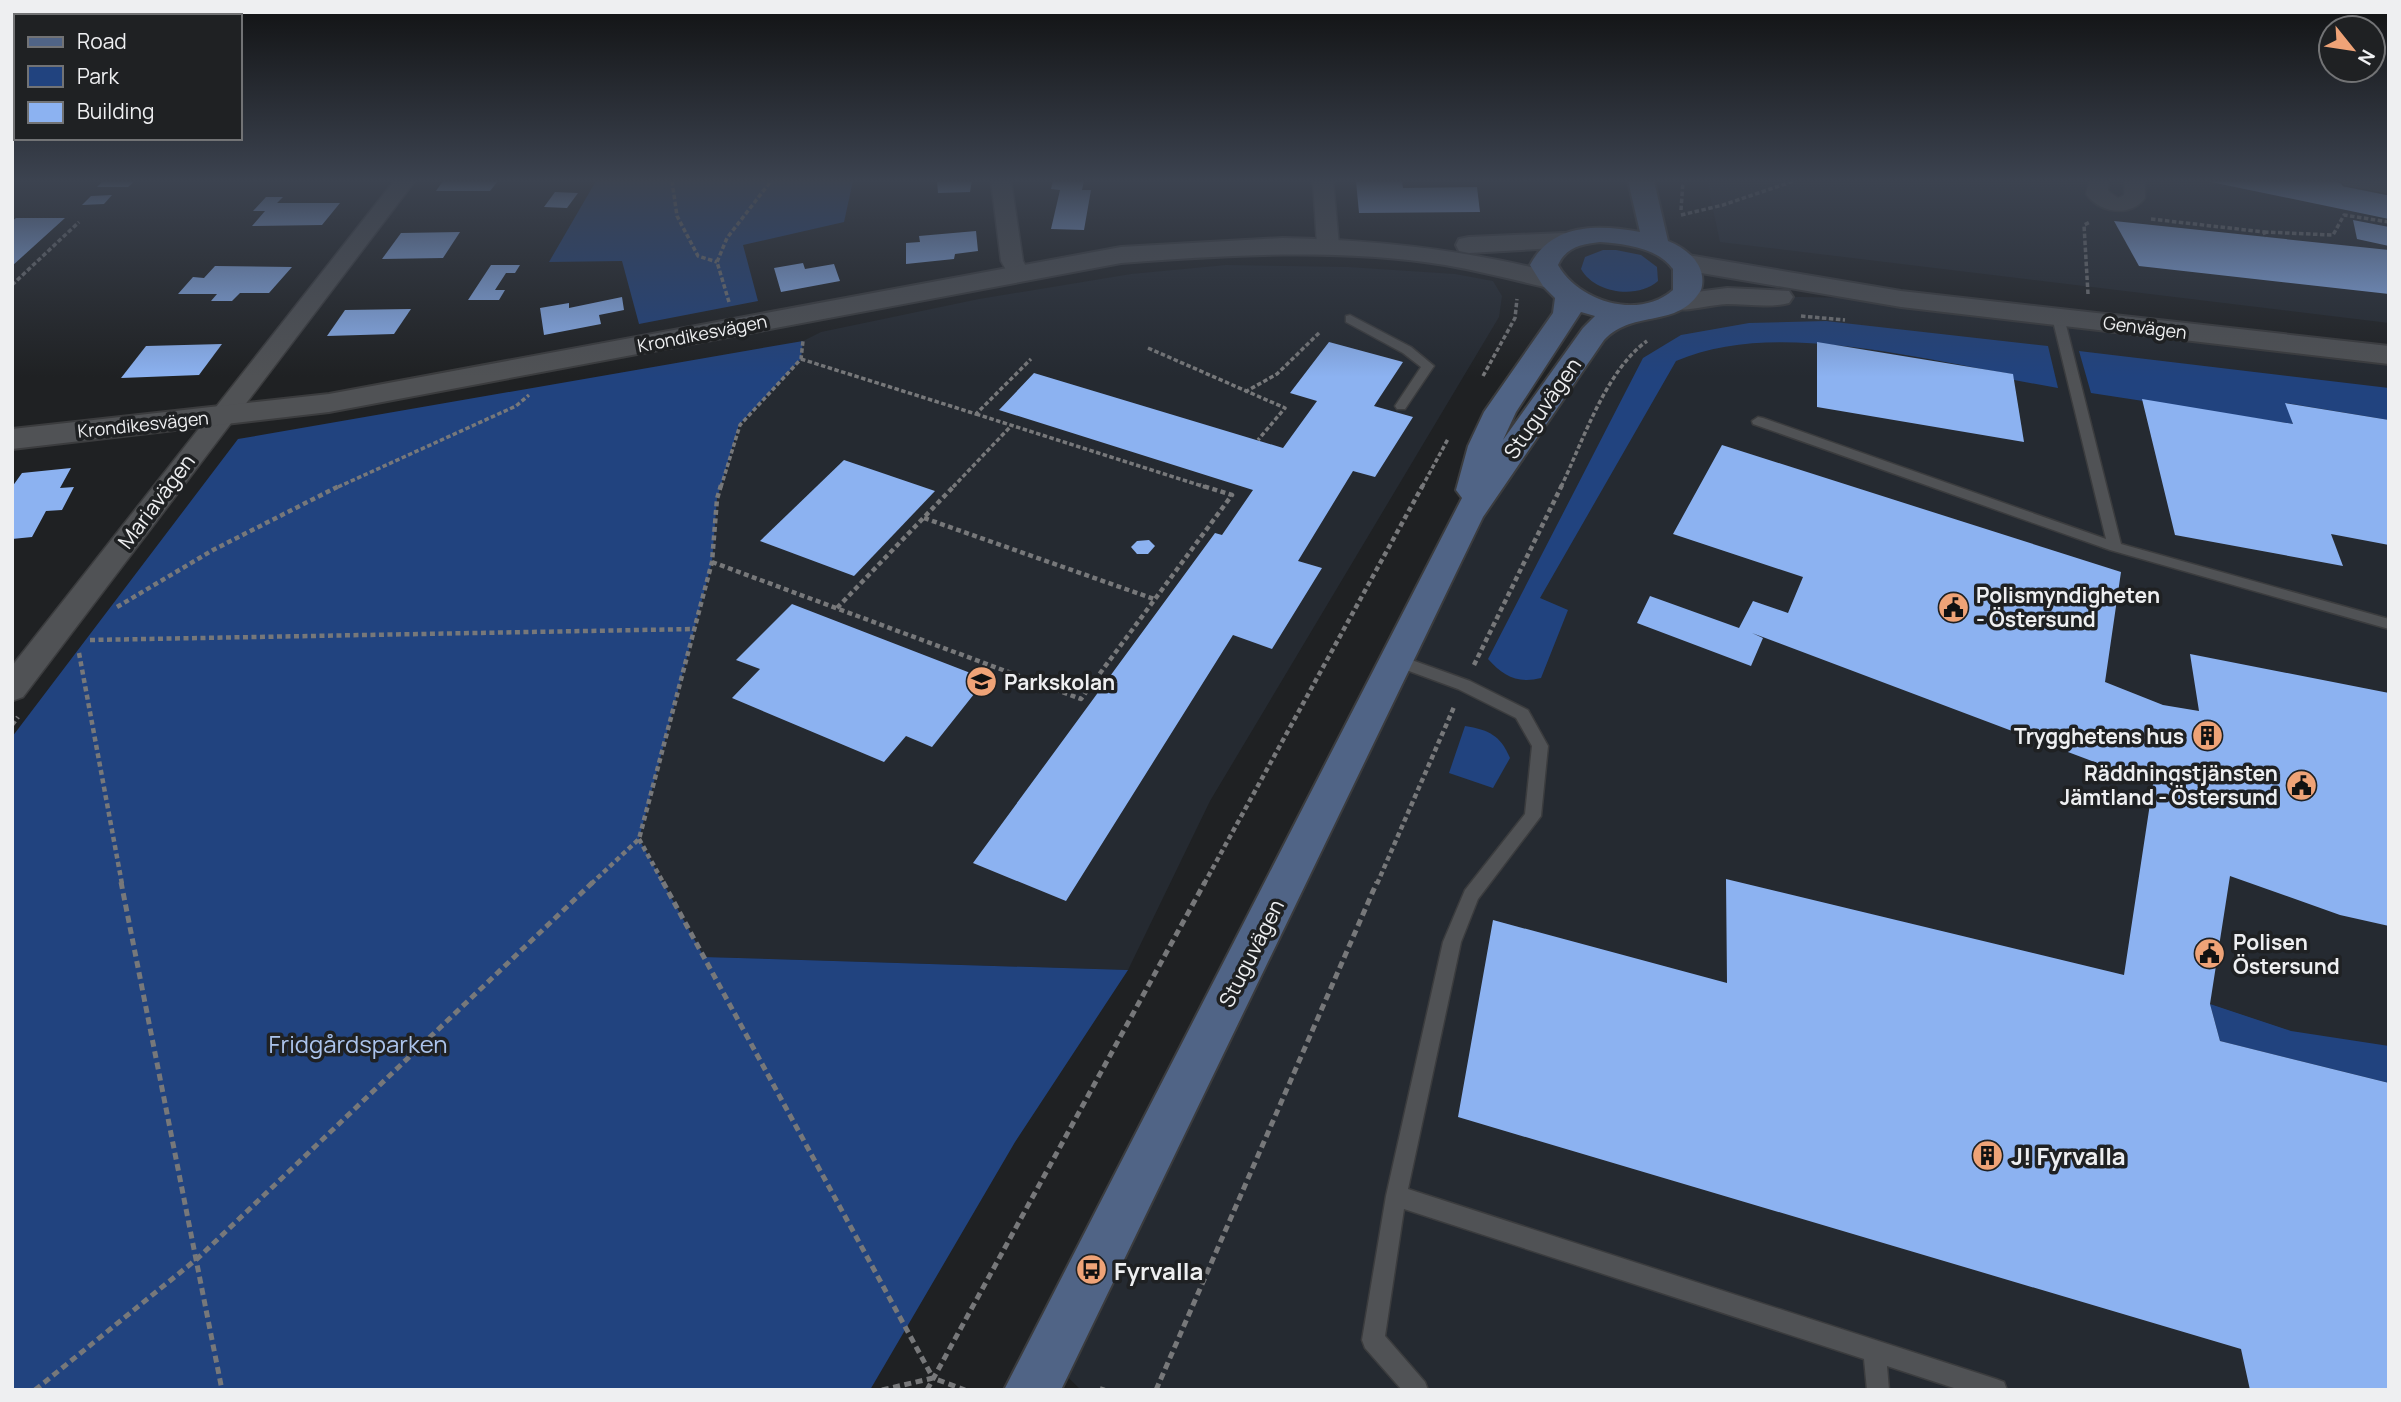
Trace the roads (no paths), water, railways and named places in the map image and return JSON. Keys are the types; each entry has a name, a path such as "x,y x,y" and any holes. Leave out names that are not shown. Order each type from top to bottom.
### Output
{"main road":[{"path":"1556,246 1549,251 1544,265 1562,297 1596,307 1615,317 1655,310 1676,302 1688,290 1689,276 1682,262 1665,246"},
{"name":"Stuguvägen","path":"1467,515 1484,446 1562,297"},
{"name":"Stuguvägen","path":"1031,1390 1467,515 1615,317"}],"street":[{"name":"Mariavägen","path":"15,683 354,246"},
{"path":"1010,246 1012,261 1018,272"},
{"name":"Krondikesvägen","path":"12,439 329,403 477,378 1018,272 1121,255 1199,248 1267,246"},
{"name":"Krondikesvägen","path":"1352,246 1394,249 1449,246"},
{"name":"Krondikesvägen","path":"1394,249 1518,271 1562,297"},
{"name":"Genvägen","path":"1682,262 1900,299 2389,355"},
{"name":"Genvägen","path":"1676,302 1727,296 1900,299"}],"lane":[{"path":"2059,317 2115,547"},
{"path":"1350,319 1407,350 1428,366 1402,406"},
{"path":"1758,421 2115,547 2389,624"},
{"path":"1395,660 1464,685 1522,714 1540,746 1534,816 1471,895 1452,942 1396,1196 1373,1340 1417,1390"},
{"path":"1396,1196 1996,1390"},
{"path":"1875,1352 1878,1390"}],"place":[{"name":"Polismyndigheten - Östersund","path":"1953,607"},
{"name":"Parkskolan","path":"981,682"},
{"name":"Trygghetens hus","path":"2207,736"},
{"name":"Räddningstjänsten Jämtland - Östersund","path":"2301,785"},
{"name":"Polisen Östersund","path":"2210,954"},
{"name":"J! Fyrvalla","path":"1988,1155"},
{"name":"Fyrvalla","path":"1091,1270"}],"park label":[{"name":"Fridgårdsparken","path":"358,1043"}]}
